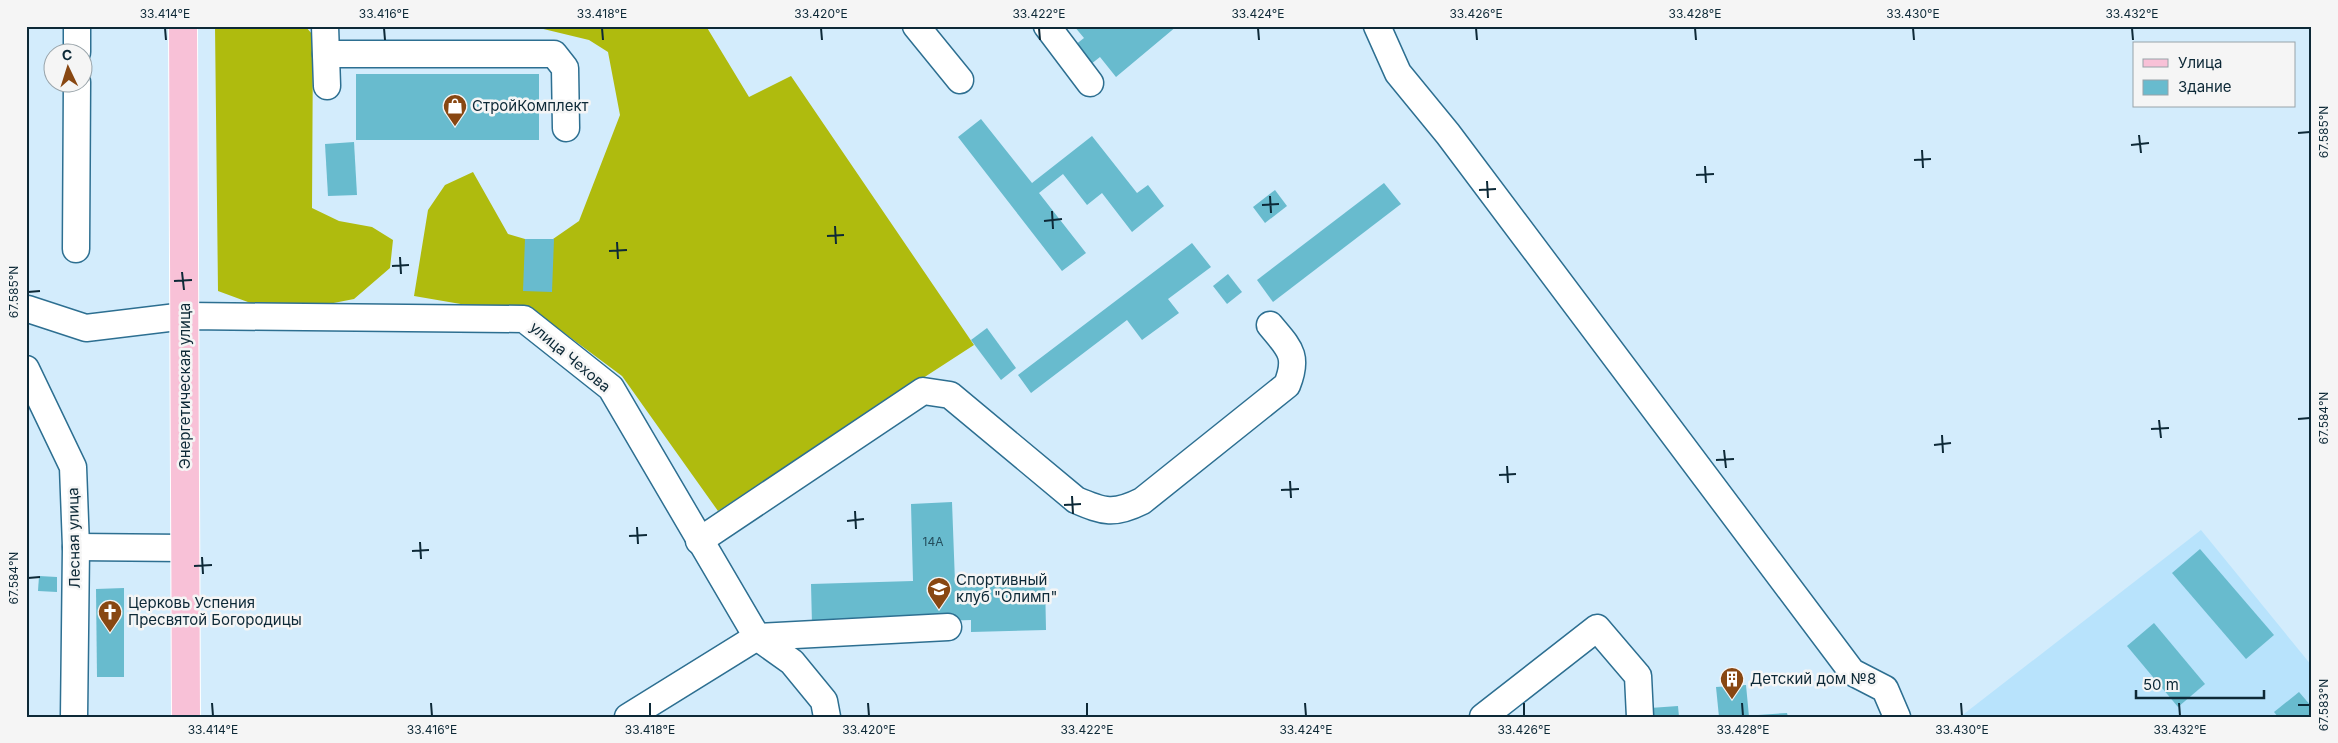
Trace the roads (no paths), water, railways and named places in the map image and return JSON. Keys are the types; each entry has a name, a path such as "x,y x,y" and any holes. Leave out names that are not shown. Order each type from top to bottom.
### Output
{"main road":[{"name":"Энергетическая улица","path":"183,26 186,717"}],"street":[{"path":"77,26 77,42"},
{"path":"325,26 327,86"},
{"path":"916,26 960,80"},
{"path":"1047,26 1090,82"},
{"path":"1377,26 1398,73 1448,134 1852,672 1885,689 1897,717"},
{"path":"326,54 554,54 565,68 566,128"},
{"path":"76,249 77,92"},
{"path":"27,313 86,328 184,316"},
{"name":"улица Чехова","path":"184,316 524,319 611,388 757,637"},
{"path":"700,541 923,391 950,395 1076,500 1097,509 1122,511 1142,501 1286,384 1294,368 1292,352 1270,325"},
{"name":"Лесная улица","path":"26,369 73,467 76,547 74,717"},
{"path":"76,547 185,548"},
{"path":"628,717 757,637 948,628"},
{"path":"1483,717 1597,628 1638,676 1640,717"},
{"path":"757,637 792,662 824,701 827,717"}],"place":[{"name":"СтройКомплект","path":"455,127"},
{"name":"Спортивный клуб \"Олимп\"","path":"939,610"},
{"name":"Церковь Успения Пресвятой Богородицы","path":"110,633"},
{"name":"Детский дом №8","path":"1732,700"}]}
